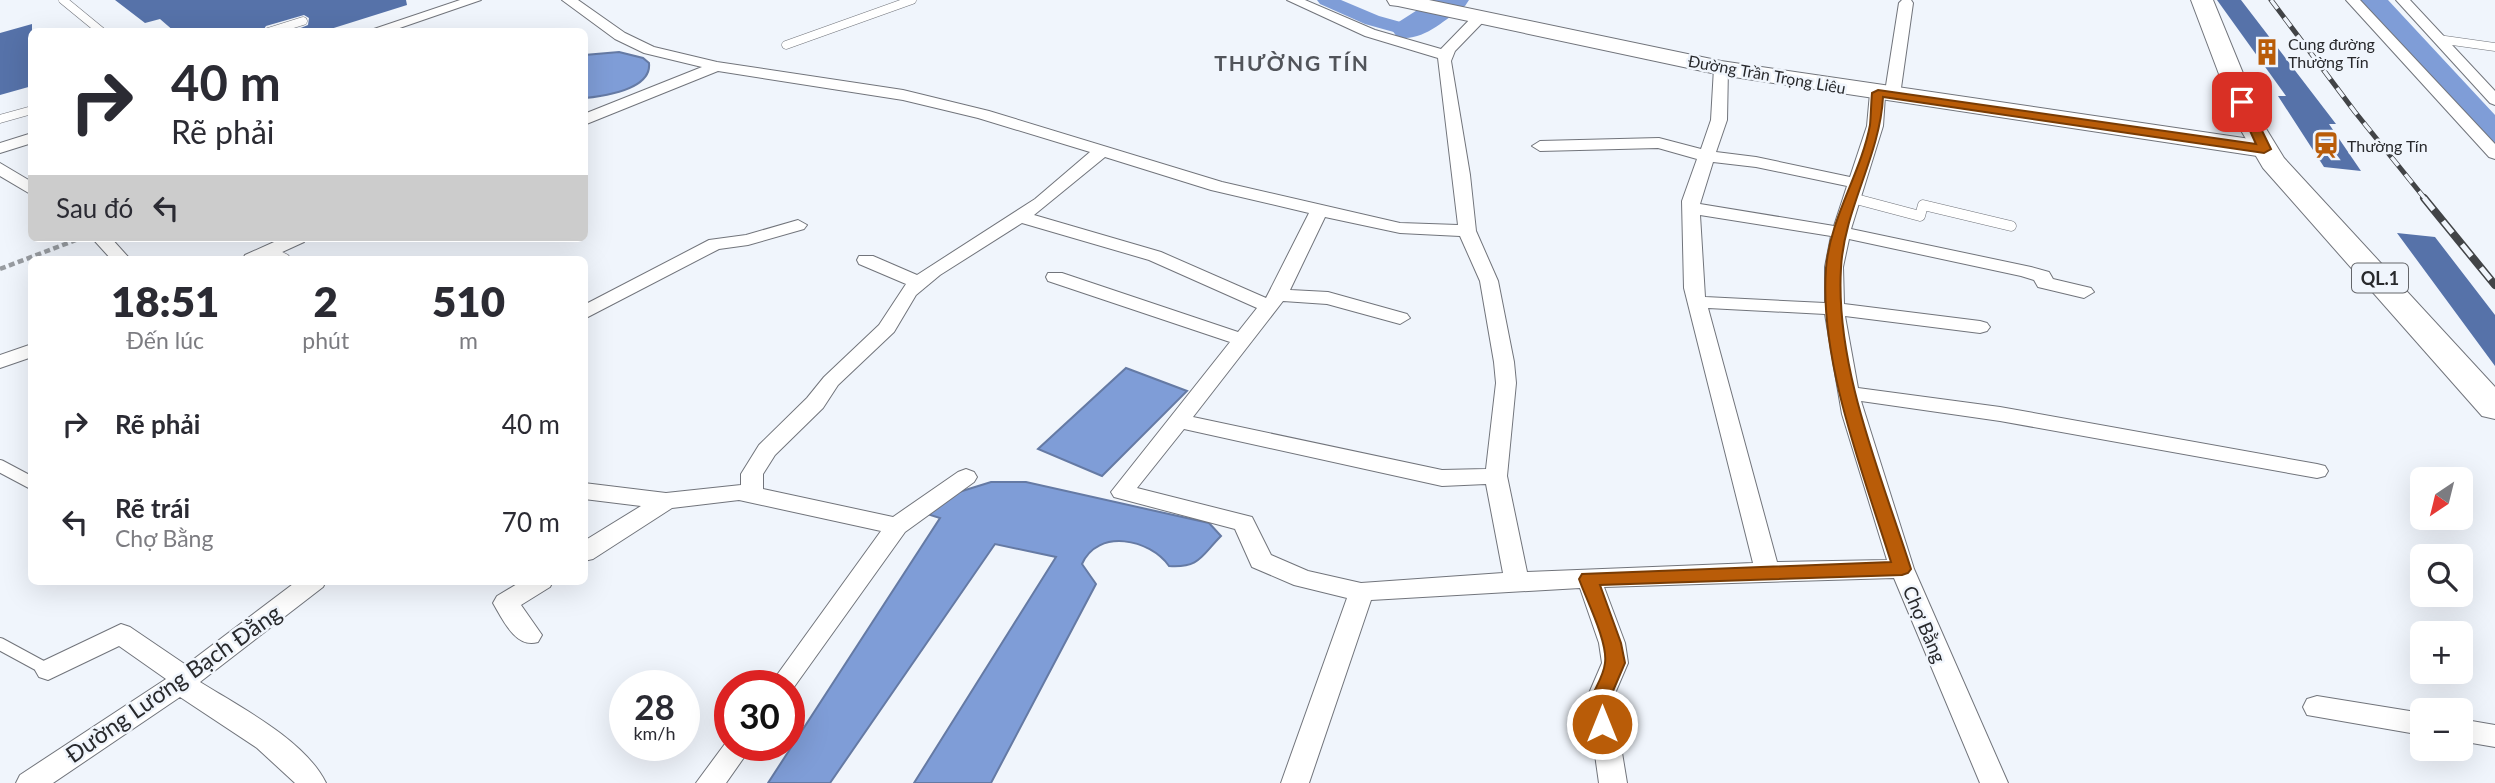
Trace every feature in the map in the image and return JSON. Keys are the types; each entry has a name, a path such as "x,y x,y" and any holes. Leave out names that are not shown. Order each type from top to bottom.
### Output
{"highway":[{"name":"QL.1","path":"2202,0 2252,127 2264,149 2495,408"}],"main road":[{"name":"Đường Trần Trọng Liêu","path":"1398,0 1478,10 1721,68 2264,149"}],"street":[{"path":"385,28 474,0"},
{"path":"569,0 620,36 649,50 717,66 902,95 984,114 1217,186 1400,228 1467,231"},
{"path":"1294,0 1370,33 1445,55"},
{"path":"2353,0 2495,154"},
{"path":"2403,0 2495,100"},
{"name":"Chợ Bằng","path":"1906,3 1885,94 1841,232 1833,267 1835,326 1849,393 1902,569 1994,783"},
{"path":"1478,10 1445,55 1467,231 1489,281 1504,362 1506,383 1496,476 1517,582"},
{"path":"588,118 717,66"},
{"path":"1721,68 1719,120 1690,208 1693,288 1767,571"},
{"path":"0,148 28,139"},
{"path":"1540,146 1659,143 1706,156 1756,162 1855,191"},
{"path":"752,495 752,474 766,450 815,403 831,381 887,328 900,302 919,283 933,271 1021,217 1055,192 1062,183 1103,150"},
{"path":"0,168 28,187"},
{"path":"1690,208 1841,232 2024,271 2042,276 2045,283 2084,292"},
{"path":"1319,210 1274,301 1122,492 1244,523 1261,561 1303,579 1361,592 1767,571 1902,569"},
{"path":"1021,217 1155,256 1274,301 1328,298 1400,318"},
{"path":"588,311 715,244 748,240 798,225"},
{"path":"104,242 118,256"},
{"path":"277,255 293,242"},
{"path":"866,260 919,283"},
{"path":"1055,277 1242,340"},
{"path":"1697,302 1834,309 1980,327"},
{"path":"0,362 28,352"},
{"path":"1849,393 2000,414 2317,471"},
{"path":"1178,419 1196,426 1442,478 1496,476"},
{"path":"794,670 897,526 966,477"},
{"path":"588,491 666,501 739,492 897,526"},
{"path":"588,550 666,501"},
{"path":"1589,579 1612,643 1615,663 1600,698 1613,783"},
{"name":"Đường Lương Bạch Đằng","path":"30,783 183,681 309,585"},
{"path":"529,635 506,603 535,585"},
{"path":"1295,783 1361,592"},
{"path":"48,670 121,634 278,747 312,783"},
{"path":"2317,707 2410,722"},
{"path":"2473,732 2495,736"},
{"path":"710,783 727,761"}],"lane":[{"path":"62,0 97,28"},
{"path":"786,45 912,0"},
{"path":"281,28 303,21"},
{"path":"2438,39 2495,47"},
{"path":"0,119 28,111"},
{"path":"1855,191 1920,216 1923,205 1969,215 1980,221 2011,226"},
{"path":"0,466 28,481"},
{"path":"0,644 48,670"}],"path":[{"path":"34,256 71,242"},
{"path":"0,269 28,258"}],"water":[{"path":"619,52 643,58 649,63 648,72 643,80 625,90 588,98 588,55"},
{"path":"1126,368 1187,391 1102,476 1038,449"},
{"path":"991,482 1026,482 1209,523 1221,536 1199,559 1187,565 1169,566 1150,549 1124,541 1100,545 1090,553 1082,564 1096,584 991,783 914,783 1056,557 995,544 830,783 768,783 782,761 805,761 805,726 940,518 927,514 959,492"}],"building":[{"path":"115,0 406,0 407,5 334,28 301,28 308,25 309,18 304,15 265,28 170,28 160,19 145,23"},
{"path":"2217,0 2241,0 2336,124 2329,124 2361,171 2324,167 2278,96 2286,96"},
{"path":"32,24 32,28 28,28 28,87 0,95 0,33"},
{"path":"2397,233 2435,237 2495,315 2495,366"}],"waterway":[{"path":"1326,0 1372,20 1408,30"},
{"path":"1408,30 1454,0"},
{"path":"2371,0 2495,136"}],"railway":[{"path":"2271,0 2355,112 2426,200"},
{"path":"2424,198 2495,285"}],"place":[{"name":"Cung đường Thường Tín","path":"2267,52"},
{"name":"Thường Tín","path":"2326,145"}],"district":[{"name":"THƯỜNG TÍN","path":"1292,62"}],"route":[{"path":"1602,724 1600,698 1604,683 1615,663 1612,643 1589,579 1767,571 1902,569 1853,414 1835,326 1833,267 1841,232 1875,126 1878,93 2264,149 2242,102"}]}
